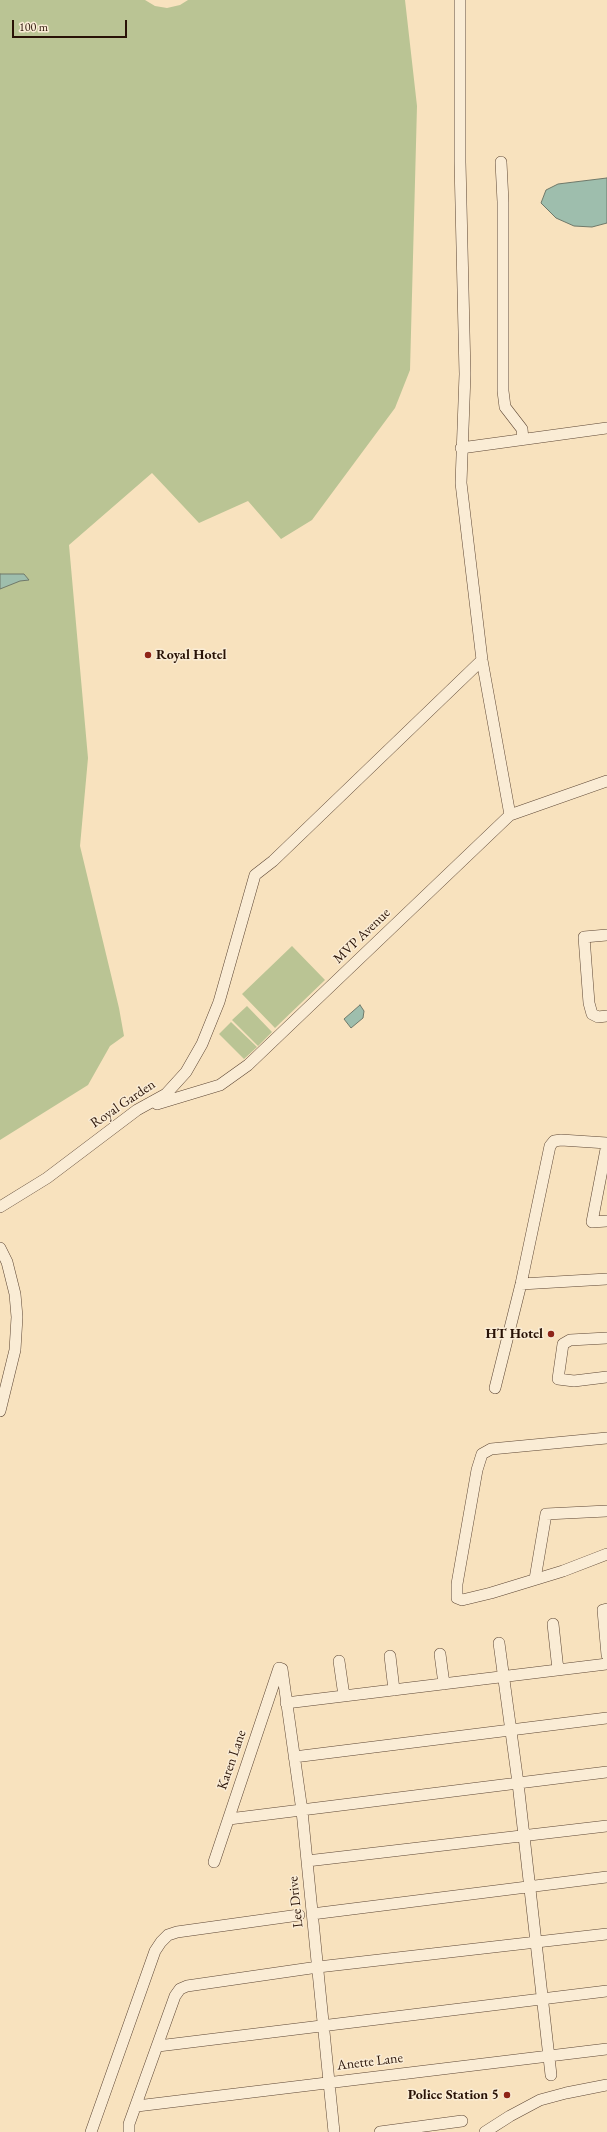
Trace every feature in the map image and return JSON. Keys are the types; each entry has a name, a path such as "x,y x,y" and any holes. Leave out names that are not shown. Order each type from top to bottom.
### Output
{"street":[{"path":"460,0 460,162 464,374 461,484 482,660 510,815"},
{"path":"501,162 503,202 503,391 505,407 522,429 523,439"},
{"path":"461,448 607,428"},
{"name":"Royal Garden","path":"0,1207 47,1178 137,1110 166,1094 186,1072 202,1044 219,1002 255,875 273,861 482,660"},
{"name":"MVP Avenue","path":"137,1110 220,1085 248,1065 510,815 607,781"},
{"path":"607,935 584,937 589,1003 592,1014 598,1017 607,1016"},
{"path":"495,1388 521,1284 550,1146 554,1141 561,1140 607,1143 592,1222 607,1221"},
{"path":"0,1248 8,1262 15,1294 17,1317 15,1350 0,1412"},
{"path":"521,1284 607,1279"},
{"path":"607,1338 570,1340 563,1344 557,1382 607,1377"},
{"path":"607,1438 491,1449 484,1452 480,1456 457,1584 457,1598 462,1600 535,1579 607,1554"},
{"path":"535,1579 546,1514 607,1511"},
{"path":"607,1609 603,1610 607,1655"},
{"path":"553,1624 558,1670"},
{"path":"499,1643 505,1676 518,1783 551,2075"},
{"path":"440,1654 444,1684"},
{"path":"390,1656 394,1690"},
{"path":"339,1661 344,1696"},
{"path":"286,1703 607,1664"},
{"name":"Lee Drive","path":"281,1669 302,1811 334,2132"},
{"name":"Karen Lane","path":"214,1862 281,1669"},
{"path":"294,1757 607,1718"},
{"path":"228,1819 607,1772"},
{"path":"307,1861 607,1826"},
{"path":"312,1914 607,1877"},
{"path":"91,2132 155,1951 161,1942 168,1935 177,1932 299,1915"},
{"path":"129,2132 130,2124 175,1996 180,1989 187,1986 318,1967 607,1934"},
{"path":"158,2046 607,1991"},
{"name":"Anette Lane","path":"137,2106 607,2049"},
{"path":"485,2132 510,2116 540,2100 566,2092 607,2085"},
{"path":"380,2132 462,2121"}],"green space":[{"path":"0,0 145,0 155,6 167,8 180,5 188,0 405,0 417,106 410,370 395,408 312,520 281,539 248,501 199,523 152,473 69,545 88,758 80,846 119,1008 124,1036 110,1046 88,1085 0,1140"},
{"path":"292,946 325,980 275,1028 242,994"},
{"path":"247,1006 272,1032 258,1046 232,1020"},
{"path":"231,1022 257,1047 244,1059 219,1034"}],"shaded area":[{"path":"607,178 607,223 592,227 574,226 556,218 541,203 546,190 558,184"},
{"path":"0,574 24,574 29,580 20,581 0,589"},
{"path":"360,1005 364,1011 363,1018 351,1028 344,1019"}],"place":[{"name":"Royal Hotel","path":"148,655"},
{"name":"HT Hotel","path":"551,1334"},
{"name":"Police Station 5","path":"507,2095"}]}
